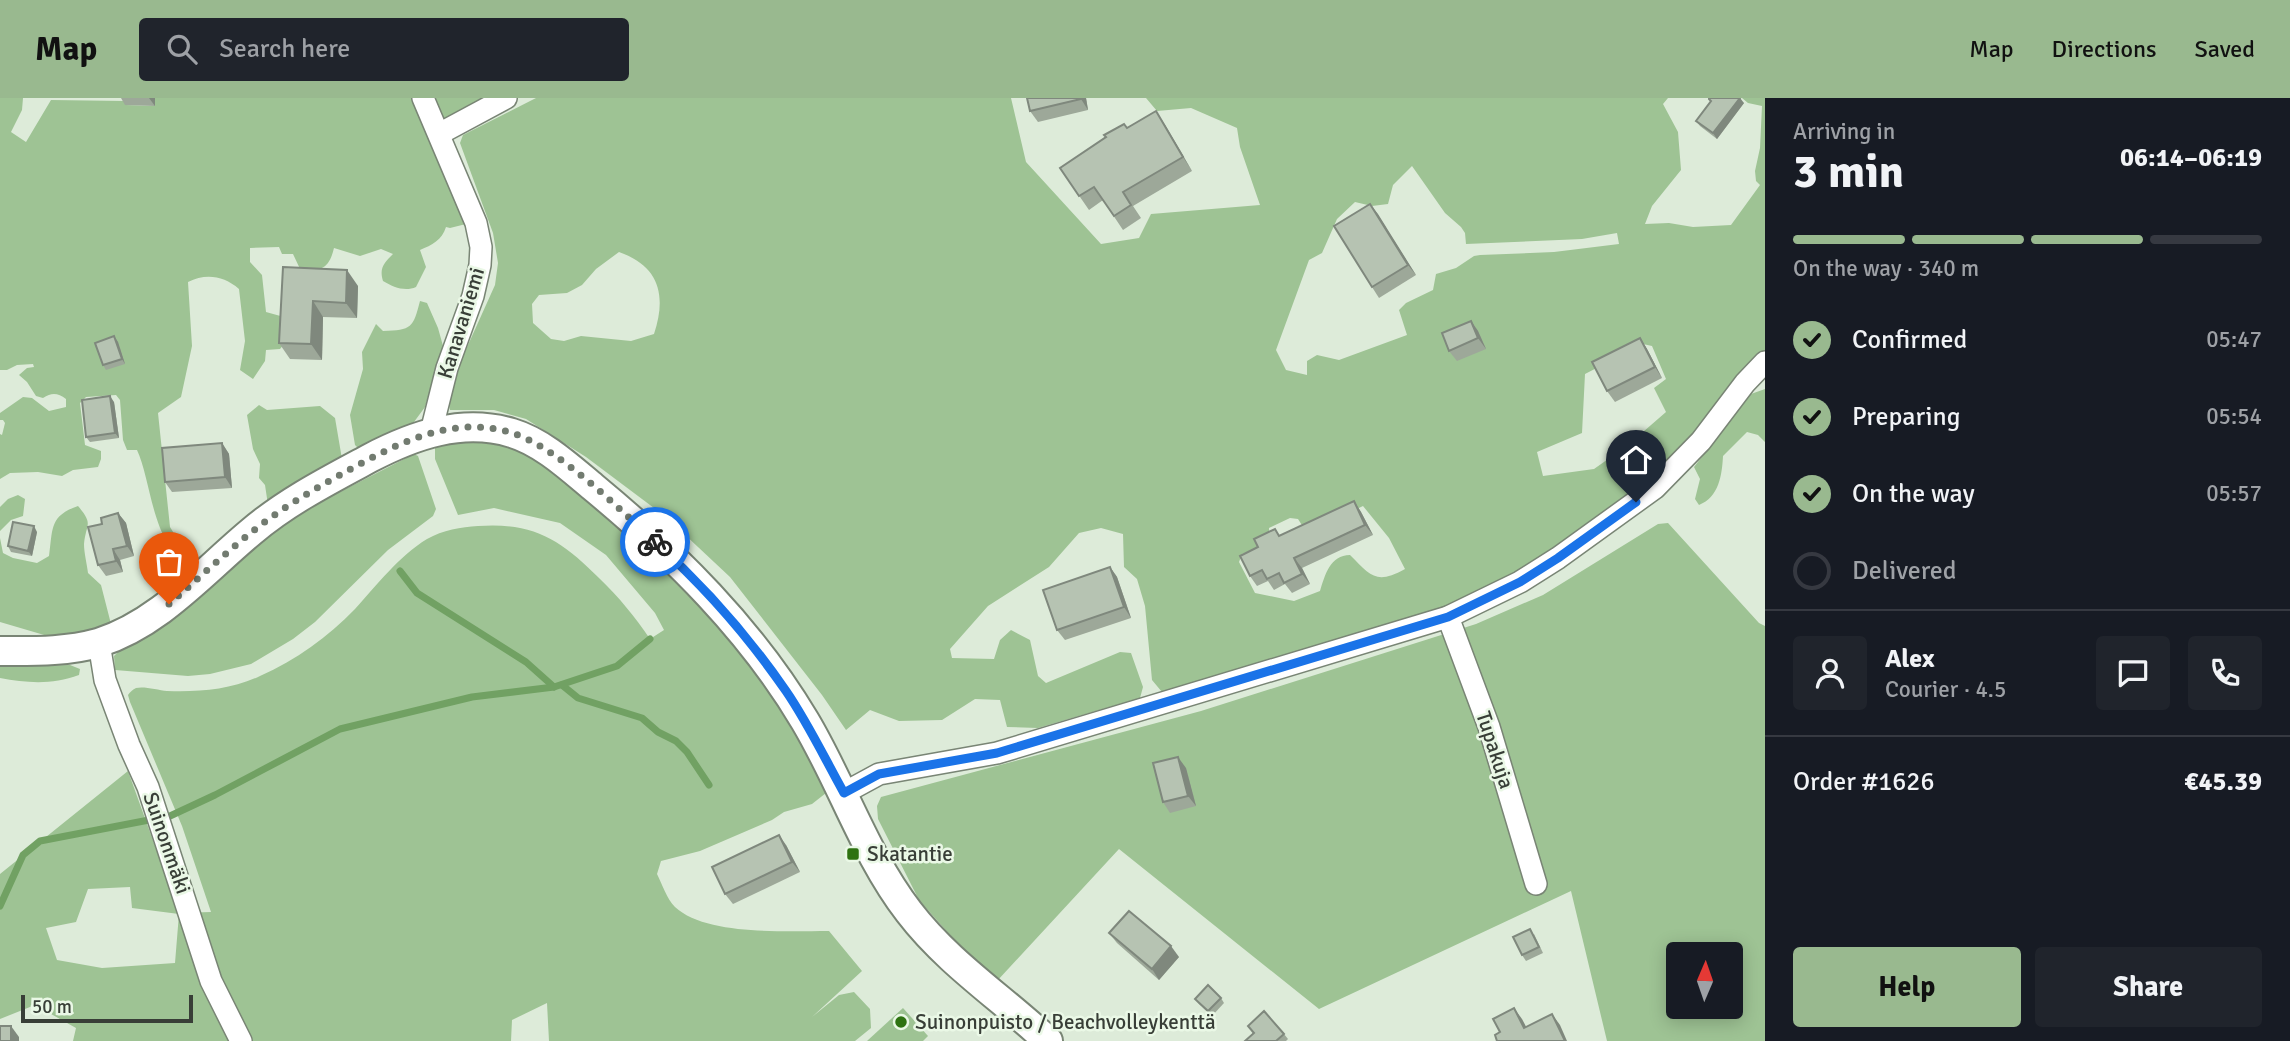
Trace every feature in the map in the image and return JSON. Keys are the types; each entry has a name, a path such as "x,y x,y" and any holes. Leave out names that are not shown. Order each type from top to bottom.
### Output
{"street":[{"name":"Kanavaniemi","path":"423,98 476,223 481,247 473,296 447,368 431,432"},
{"path":"439,134 506,98"},
{"path":"844,793 879,774 997,753 1448,617 1520,582 1655,488 1701,440 1745,383 1765,362"},
{"path":"0,651 50,651 99,643 130,630 169,604 253,530 304,495 403,442 431,432 479,427 512,433 547,451 615,505 706,590 799,711 888,880 908,910 929,936 1048,1041"},
{"name":"Tupakuja","path":"1448,617 1489,727 1536,884"},
{"name":"Suinonmäki","path":"99,643 105,680 148,787 211,981 241,1041"}],"green space":[{"path":"0,98 23,98 22,110 11,132 26,142 51,100 126,101 126,105 154,106 155,98 415,98 466,224 446,227 436,242 420,250 426,267 416,287 408,289 383,281 383,266 393,254 381,249 360,256 334,248 327,265 301,271 293,254 282,254 279,247 250,248 250,262 262,275 266,312 284,317 284,344 280,349 266,350 265,361 253,379 240,370 245,341 239,289 215,277 201,277 188,282 192,346 181,397 158,413 170,527 186,553 181,556 164,537 158,523 137,450 127,450 123,440 120,400 116,395 86,397 80,403 85,445 101,451 98,467 73,470 62,476 38,472 10,473 0,479 0,434 2,435 5,423 0,420 0,413 23,397 32,398 49,411 66,407 66,399 55,394 43,398 36,396 19,375 27,368 34,367 33,364 0,370"},
{"path":"428,98 484,98 444,120 437,117"},
{"path":"536,98 1011,98 1026,162 1101,244 1139,238 1151,214 1260,205 1240,147 1237,128 1191,108 1157,111 1146,98 1668,98 1663,104 1678,132 1681,170 1652,206 1645,224 1669,223 1693,227 1731,225 1760,185 1756,181 1755,171 1760,148 1762,106 1748,103 1742,98 1765,98 1765,353 1698,437 1657,475 1546,558 1445,609 1162,692 1152,680 1145,606 1137,579 1124,567 1123,534 1101,528 1079,533 1049,567 988,606 950,649 952,658 994,659 1000,640 1011,630 1030,640 1038,676 1046,683 1120,652 1131,653 1143,687 1140,698 1038,728 1007,727 1000,700 975,699 942,720 899,721 870,710 846,730 730,577 666,517 586,457 526,419 494,410 450,410 459,365 495,285 498,263 493,233 460,143 463,135","holes":["1412,166 1445,213 1461,227 1465,233 1466,244 1582,239 1617,233 1619,244 1554,252 1474,256 1456,268 1436,274 1433,290 1406,303 1399,310 1407,335 1339,360 1317,355 1307,361 1307,375 1286,370 1276,350 1309,260 1322,253 1337,219 1355,202 1372,206 1388,204 1393,185","619,252 643,265 651,274 659,295 660,307 654,334 631,341 581,336 564,341 551,339 533,323 532,304 539,295 567,293 582,285 596,269","1643,344 1652,346 1666,379 1654,388 1666,412 1628,445 1594,469 1543,476 1537,452 1582,433 1585,374","1363,506 1389,538 1405,569 1387,577 1374,576 1350,555 1343,556 1329,567 1320,591 1294,601 1255,593 1239,562 1242,554 1265,542 1269,528 1290,518 1298,519 1307,533"]},
{"path":"420,301 427,303 443,346 425,407 414,422 359,449 355,445 350,415 363,369 362,352 376,324 383,331 400,330 410,326"},
{"path":"1765,389 1765,442 1758,435 1747,432 1723,456 1715,491 1699,505 1695,499 1700,479 1694,467 1751,394"},
{"path":"259,405 267,410 320,406 335,418 342,459 268,505 265,485 259,478 260,464 253,449 247,415"},
{"path":"459,441 507,445 537,459 565,480 697,599 776,699 824,783 826,793 812,804 784,812 772,820 700,851 661,861 657,874 675,907 706,923 748,930 829,931 862,971 812,1017 839,995 854,992 870,1009 871,1028 855,1041 549,1041 547,1003 512,1020 511,1041 73,1041 76,1028 35,1005 0,1019 0,874 128,771 179,913 211,912 182,826 130,702 128,695 136,688 167,691 215,689 249,681 273,670 311,647 334,629 398,562 417,546 439,533 465,527 515,527 545,536 572,553 606,585 650,639 664,630 655,613 606,555 560,523 494,508 458,515 435,459 435,443","holes":["130,887 132,908 179,914 175,963 102,968 57,960 46,928 76,922 88,889"]},
{"path":"414,454 418,456 436,509 433,516 388,550 315,622 293,639 251,664 210,674 188,676 115,670 114,656 119,651 163,626 282,525"},
{"path":"18,495 25,499 23,516 11,520 0,531 0,507 8,499"},
{"path":"78,506 88,524 84,544 88,573 101,585 111,624 90,633 51,637 0,622 0,538 3,553 37,563 49,556 52,531 57,519"},
{"path":"1668,523 1759,623 1765,626 1765,1041 1607,1041 1571,891 1319,1009 1119,849 997,981 973,961 919,900 878,819 877,806 881,797 1201,711 1476,624 1543,595 1658,524"},
{"path":"70,665 80,669 79,675 40,682 0,678 0,666"},
{"name":"Suinonpuisto / Beachvolleykenttä","path":"903,1008 928,1036 923,1041 867,1041"}],"building":[{"path":"1027,98 1081,98 1081,99 1030,111"},
{"path":"1709,98 1740,98 1713,133 1696,121 1711,101"},
{"path":"1156,111 1183,157 1123,192 1131,205 1114,216 1094,187 1079,196 1060,168 1106,137 1104,135 1124,124 1127,128"},
{"path":"1370,204 1408,265 1372,287 1334,226"},
{"path":"283,267 347,270 346,303 313,301 311,344 279,343"},
{"path":"1471,321 1478,338 1449,351 1442,333"},
{"path":"114,336 122,359 103,365 95,343"},
{"path":"1640,338 1655,367 1607,391 1592,362"},
{"path":"110,396 115,433 86,437 82,400"},
{"path":"222,443 225,477 165,482 162,448"},
{"path":"1354,501 1365,525 1294,558 1302,574 1284,583 1279,573 1267,579 1262,570 1250,576 1240,556 1258,547 1254,539 1275,529 1279,536"},
{"path":"118,513 127,546 113,549 116,561 98,565 88,527 102,524 101,518"},
{"path":"13,522 34,526 28,551 8,546"},
{"path":"1110,567 1124,607 1057,630 1043,590"},
{"path":"1178,757 1188,796 1163,802 1153,763"},
{"path":"779,835 792,862 725,894 712,867"},
{"path":"1129,911 1171,946 1152,969 1109,933"},
{"path":"1530,929 1539,947 1522,955 1513,937"},
{"path":"1208,985 1221,998 1208,1011 1195,999"},
{"path":"1514,1008 1524,1028 1552,1014 1565,1041 1497,1041 1495,1035 1500,1032 1493,1019"},
{"path":"1264,1011 1284,1034 1276,1041 1245,1041 1254,1033 1248,1026"},
{"path":"0,1026 11,1026 11,1041 0,1041"}],"waterway":[{"path":"400,571 417,593 526,662 554,687"},
{"path":"170,816 340,729 472,697 554,687 617,666 650,639"},
{"path":"562,685 578,698 642,718 658,732 676,741 687,752 709,785"},
{"path":"0,906 23,855 40,841 149,820"}],"way so far":[{"path":"169,604 253,530 304,495 403,442 449,429 479,427 512,433 536,444 568,466 655,542"}],"place":[{"name":"Skatantie","path":"853,854"},
{"name":"Suinonpuisto / Beachvolleykenttä","path":"901,1022"}],"route":[{"path":"655,542 706,590 785,690 844,793 879,774 997,753 1448,617 1520,582 1636,502"}]}
